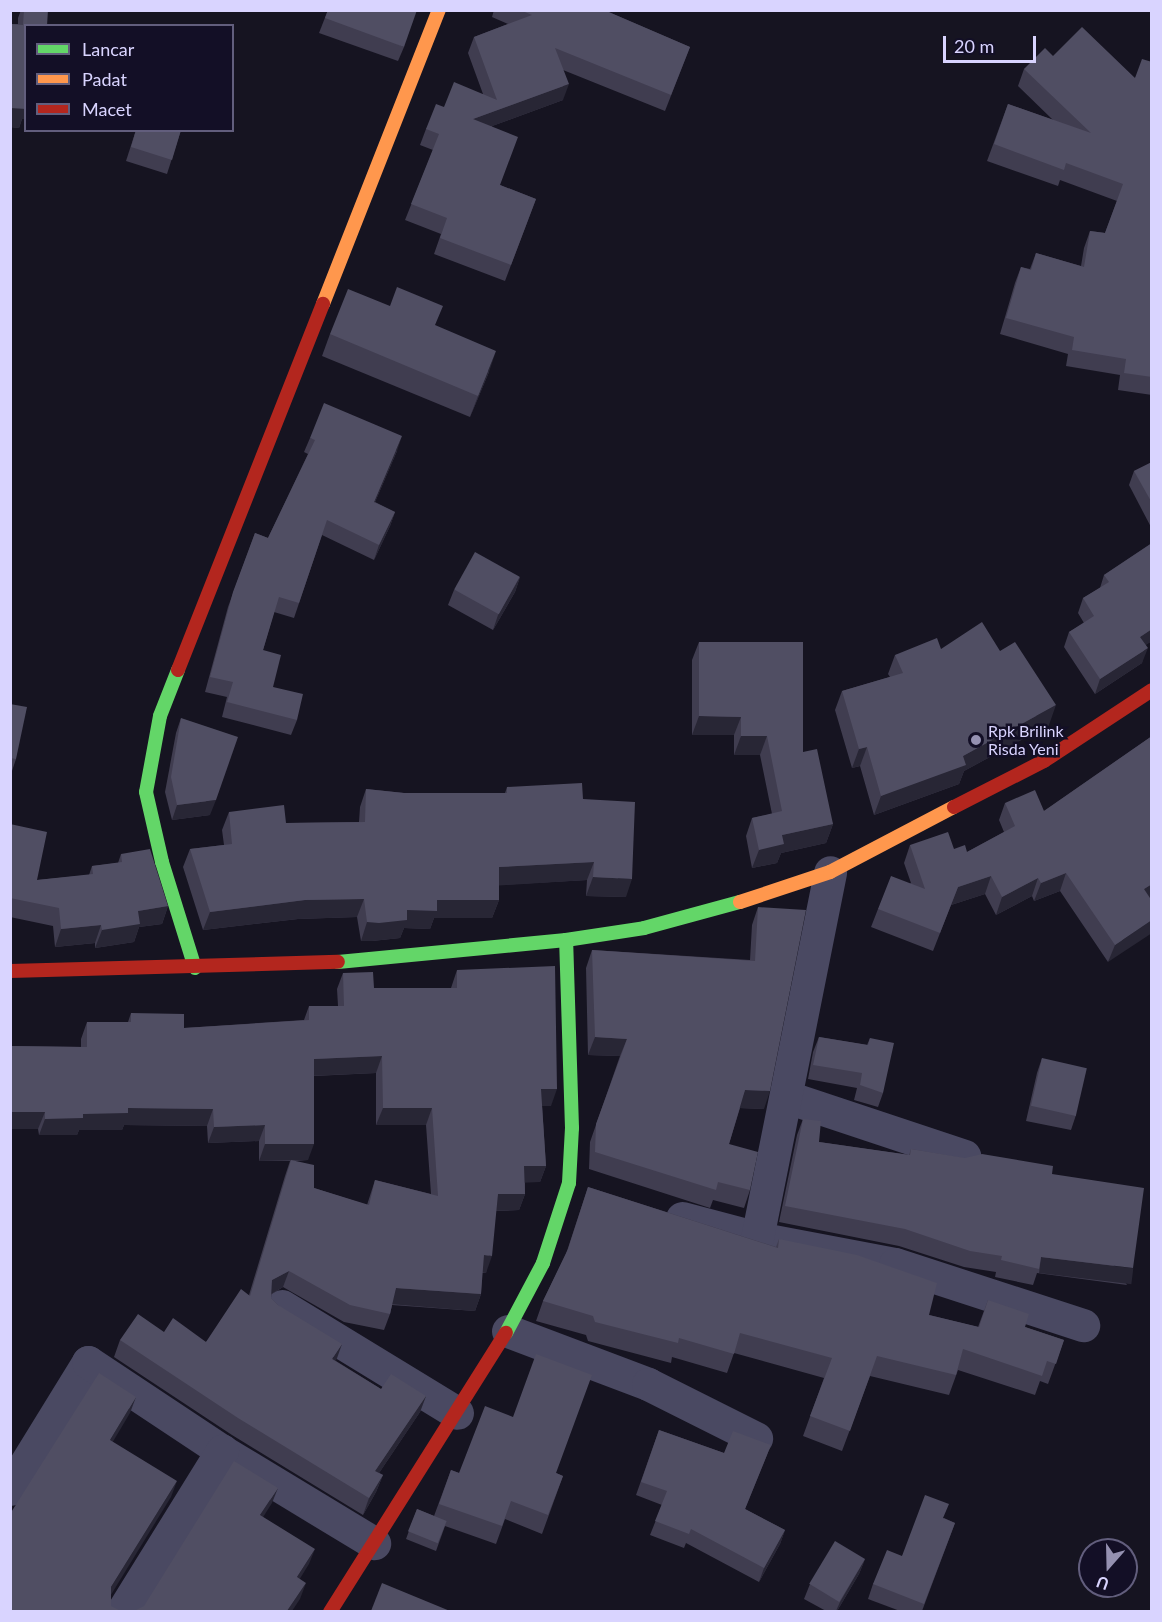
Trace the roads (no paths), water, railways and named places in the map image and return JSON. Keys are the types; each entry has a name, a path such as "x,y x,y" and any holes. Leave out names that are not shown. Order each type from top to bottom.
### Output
{"street":[{"path":"195,968 162,862 147,792 157,727 175,670 439,10"},
{"path":"10,971 195,968 355,962 566,940 644,928 741,902 830,872 1044,761 1152,690"},
{"path":"757,1238 787,1097 830,872"},
{"path":"330,1611 508,1331 543,1263 569,1183 572,1128 566,940"},
{"path":"787,1097 964,1156"},
{"path":"569,1183 600,1192"},
{"path":"652,1209 757,1238 895,1264 1083,1325"},
{"path":"282,1306 457,1413"},
{"path":"508,1331 648,1384 756,1438"},
{"path":"10,1490 88,1362 222,1451 374,1543"},
{"path":"122,1611 222,1451"}],"place":[{"name":"Rpk Brilink Risda Yeni","path":"976,740"}]}
